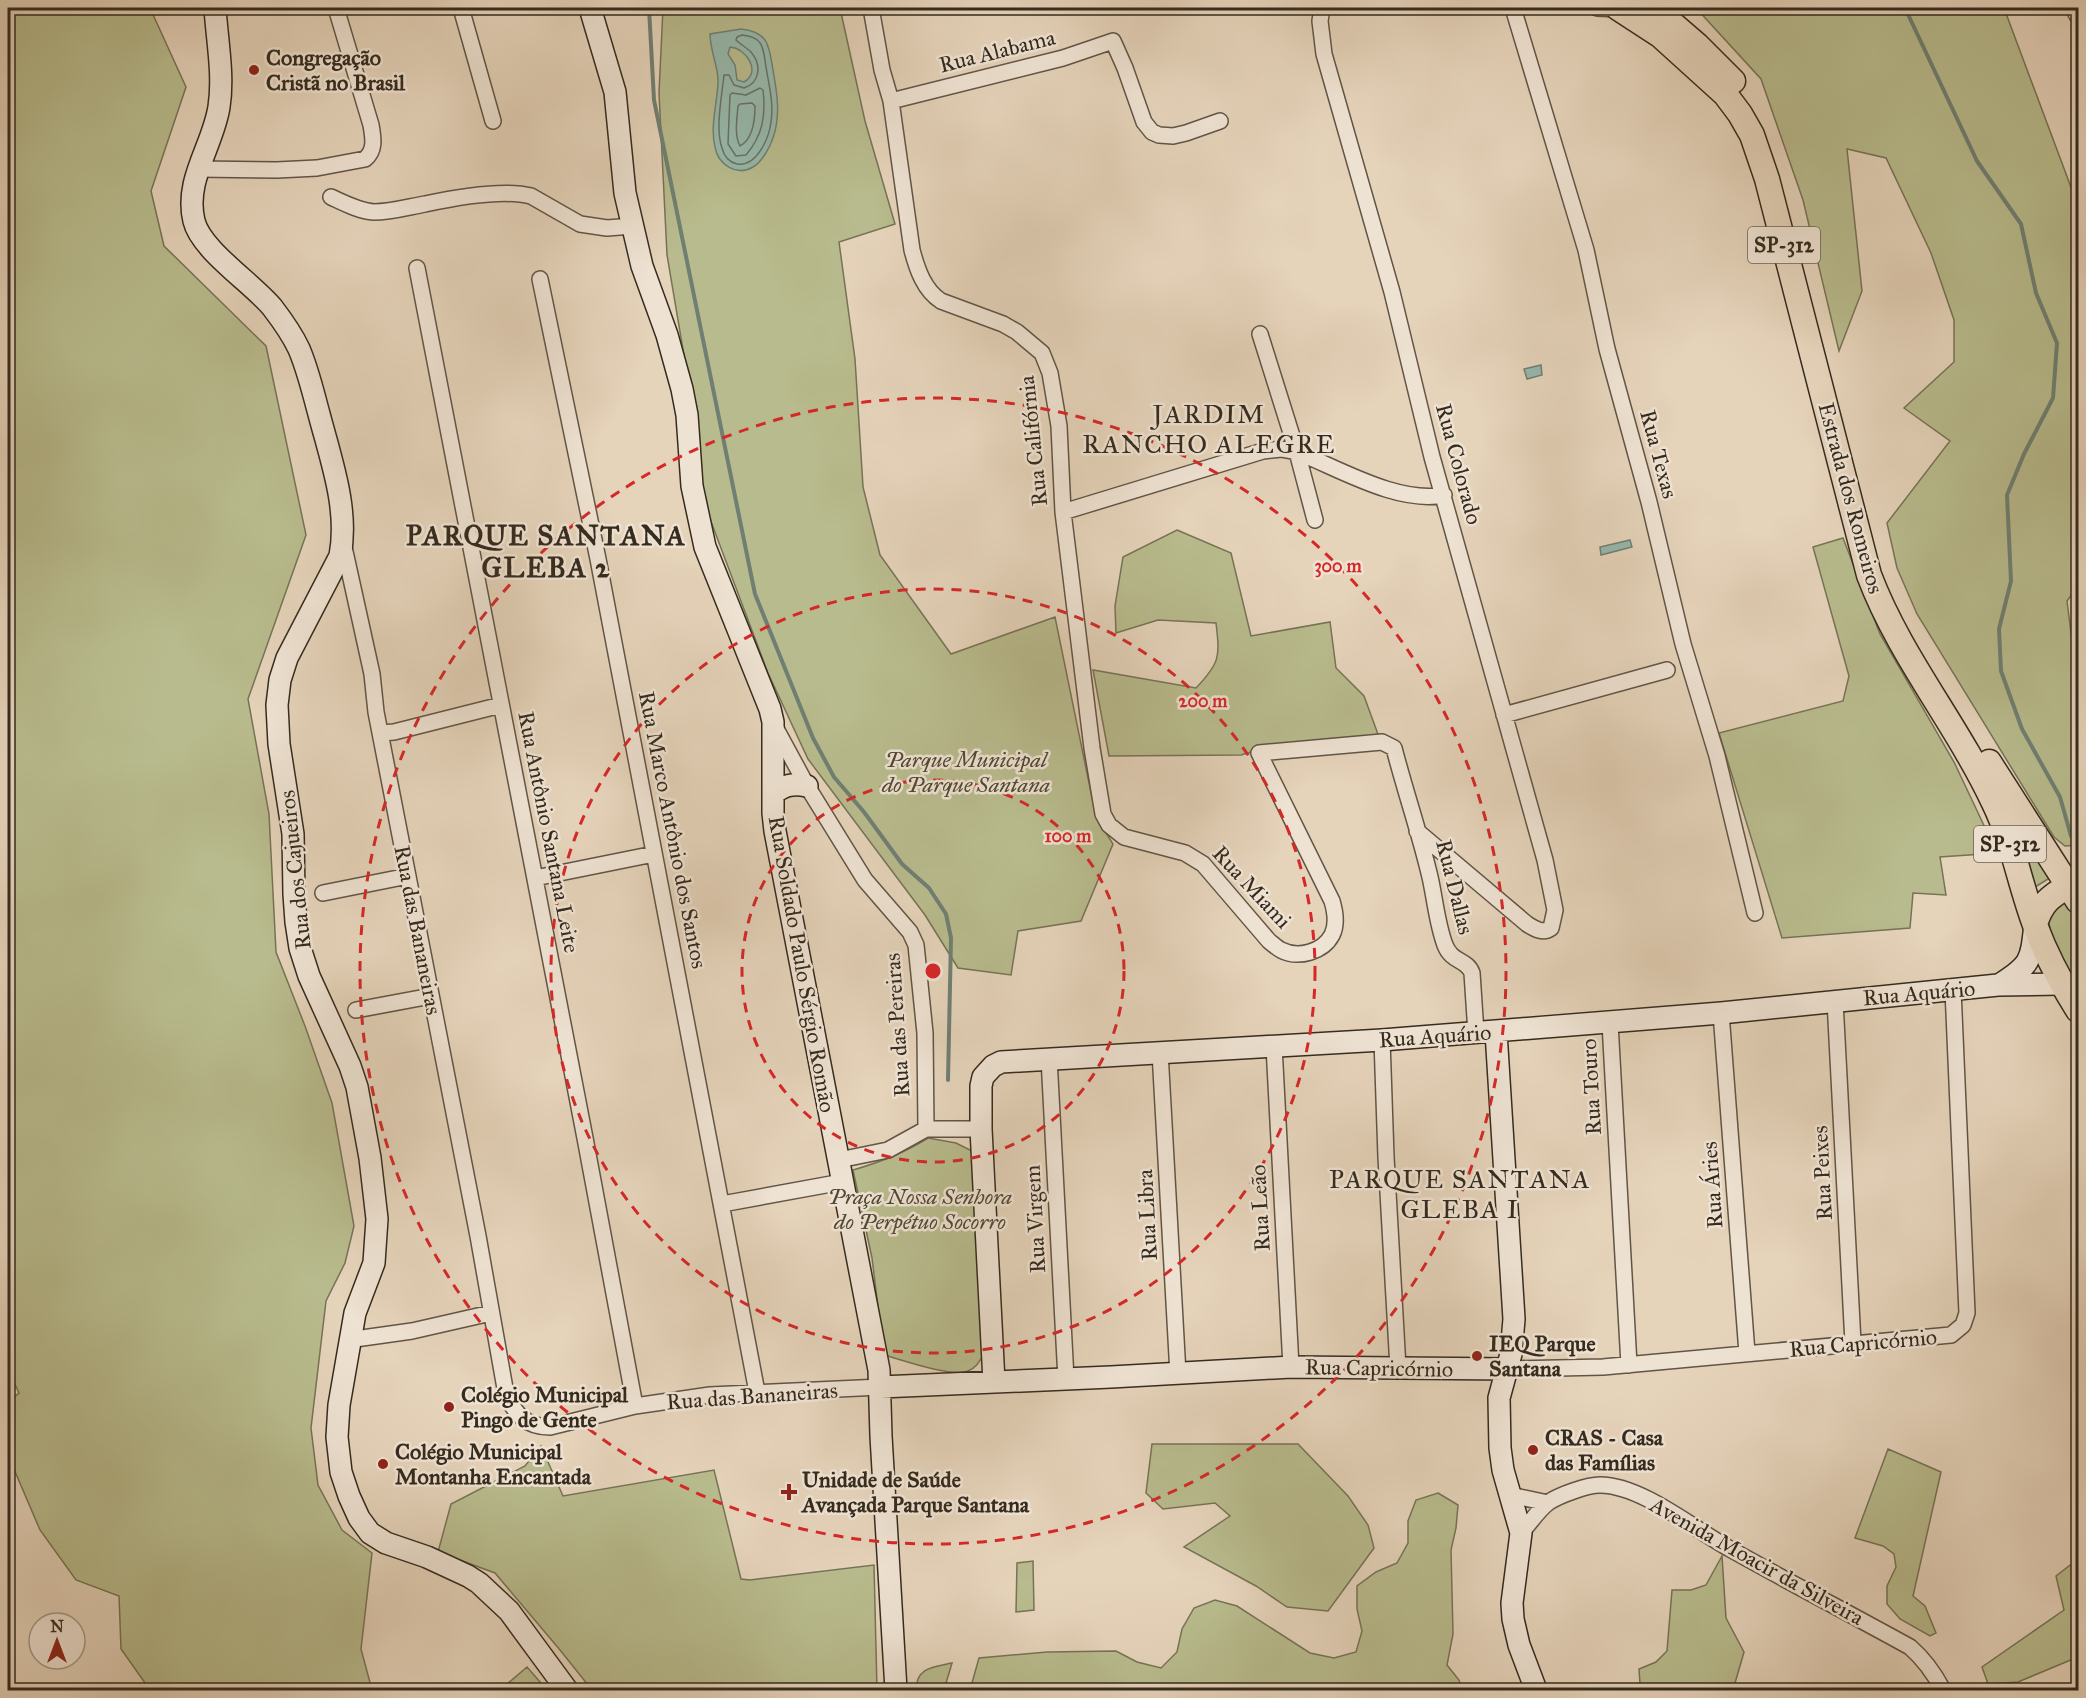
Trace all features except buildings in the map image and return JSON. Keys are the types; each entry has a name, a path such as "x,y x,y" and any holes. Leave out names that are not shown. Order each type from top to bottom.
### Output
{"main road":[{"name":"Estrada dos Romeiros","path":"1612,8 1661,36 1725,94 1752,135 1767,180 1869,574 1898,640 1976,768 1994,803 2011,845 2034,924 2070,984 2079,1010"},
{"name":"Estrada dos Romeiros","path":"1654,8 1697,45 1737,85 1752,106 1764,129 1781,176 1888,586 1911,633 1988,761 2043,846 2066,861 2076,883"},
{"path":"2034,924 2040,908 2046,901 2076,883"}],"street":[{"name":"Rua das Bananeiras","path":"214,8 220,78 219,107 197,169 191,205 194,222 204,241 270,305 283,322 298,348 307,373 340,497 343,542 349,577 372,675 376,712 506,1394 512,1408 528,1423 538,1427 550,1427 635,1406 710,1395 994,1382"},
{"path":"197,169 317,168 365,159 369,156 374,139 371,125 336,8"},
{"path":"461,8 493,121"},
{"name":"Rua Soldado Paulo Sérgio Romão","path":"590,8 615,92 625,194 642,266 667,335 682,389 687,415 692,486 705,548 770,709 773,722 773,794 776,831 842,1182 872,1326 881,1387 881,1436 896,1690"},
{"name":"Rua Califórnia","path":"871,8 882,70 891,101 912,250 918,272 934,296 941,301 1003,324 1017,332 1042,353 1050,373 1059,426 1063,512 1093,757 1103,814 1116,832"},
{"name":"Rua Colorado","path":"1322,8 1320,21 1324,54 1392,292 1432,457 1545,860 1555,910 1553,924 1548,930 1539,930 1527,924 1418,831"},
{"name":"Rua Texas","path":"1513,8 1586,250 1607,349 1649,502 1683,644 1717,756 1755,913"},
{"path":"2073,8 2079,17"},
{"name":"Rua Alabama","path":"891,101 1071,56 1113,41 1144,122 1152,132 1173,136 1220,121"},
{"path":"331,197 373,212 443,200 485,195 524,194 580,224 607,228 633,226"},
{"name":"Rua Antônio Santana Leite","path":"417,268 635,1406"},
{"name":"Rua Marco Antônio dos Santos","path":"540,279 601,570 757,1392"},
{"path":"1260,334 1297,452 1315,520"},
{"path":"1063,512 1263,451 1281,448 1297,452 1391,492 1423,498 1444,495"},
{"name":"Rua dos Cajueiros","path":"343,542 340,556 287,658 280,680 277,705 279,744 293,834 294,903 300,948 309,976 350,1066 357,1087 375,1197 377,1240 374,1263 354,1313 339,1405 337,1437 341,1472 359,1518 370,1533 378,1539 468,1575 493,1594 509,1611 567,1690"},
{"path":"1504,715 1667,670"},
{"path":"381,733 501,705"},
{"name":"Rua das Pereiras","path":"773,722 807,786 865,879 910,932 916,945 925,1033 926,1129"},
{"name":"Rua Dallas","path":"1259,753 1382,742 1394,748 1430,876 1444,944 1452,958 1468,965 1472,973 1486,1032"},
{"name":"Rua Miami","path":"1116,832 1124,837 1185,853 1203,864 1269,941 1281,950 1294,954 1316,950 1332,934 1334,926 1332,901 1259,753"},
{"path":"773,794 788,785 807,786"},
{"path":"535,878 654,854"},
{"path":"323,893 408,876"},
{"path":"1998,985 2025,966 2030,958 2034,924"},
{"name":"Rua Aquário","path":"981,1129 983,1077 993,1066 1001,1062 1016,1060 1382,1040 1610,1023 1998,985 2070,984"},
{"name":"Rua Capricórnio","path":"994,1382 1291,1367 1508,1370 1585,1368 1952,1335 1967,1319 1953,990"},
{"path":"356,1010 431,996"},
{"name":"Rua Peixes","path":"1835,1001 1853,1343"},
{"name":"Rua Áries","path":"1721,1013 1747,1353"},
{"name":"Rua Touro","path":"1610,1023 1629,1365"},
{"path":"1486,1032 1514,1319 1513,1344 1499,1398 1500,1448 1521,1533 1512,1603 1513,1619 1519,1645 1536,1690"},
{"path":"1382,1040 1398,1368"},
{"name":"Rua Leão","path":"1274,1046 1291,1367"},
{"name":"Rua Libra","path":"1160,1052 1178,1374"},
{"name":"Rua Virgem","path":"1049,1058 1066,1378"},
{"path":"839,1160 888,1150 926,1129 981,1129 994,1382"},
{"path":"722,1204 842,1182"},
{"path":"348,1340 412,1331 491,1313"},
{"name":"Avenida Moacir da Silveira","path":"1521,1533 1548,1503 1588,1486 1613,1486 1630,1491 1675,1515 1726,1547 1910,1647 1923,1658 1943,1690"},
{"path":"1510,1495 1548,1503"}],"green space":[{"path":"8,8 150,8 186,87 151,191 164,246 266,346 306,535 248,699 269,814 276,952 332,1103 354,1226 345,1263 326,1301 311,1428 318,1485 342,1530 372,1553 361,1649 372,1690 150,1690 121,1649 119,1596 76,1580 40,1530 8,1455 8,1403 19,1393 8,1369"},
{"name":"Parque Municipal do Parque Santana","path":"663,8 840,8 865,121 895,224 839,242 855,359 863,487 880,555 951,654 1055,617 1096,817 1113,844 1081,921 1018,931 1011,975 958,968 925,915 808,759 768,673 698,487 688,379 667,255 659,93"},
{"path":"1696,8 2004,8 2078,206 2078,586 2067,601 2078,689 2078,845 2065,846 2054,837 1917,614 1897,568 1887,523 1950,441 1904,408 1954,362 1954,320 1931,253 1886,158 1847,149 1862,291 1839,351 1803,200 1761,79"},
{"path":"1177,530 1231,553 1251,636 1330,622 1336,668 1364,696 1379,737 1272,746 1241,755 1109,756 1093,670 1196,688 1210,672 1217,659 1216,623 1158,620 1116,633 1115,606 1123,557"},
{"path":"1843,538 1880,634 1954,762 1997,853 1940,857 1946,895 1913,893 1910,928 1782,938 1719,733 1843,701 1849,676 1813,547"},
{"path":"2011,812 2055,879 2048,879 2035,887"},
{"path":"2065,903 2078,922 2078,975 2072,974 2060,955 2048,919 2058,904"},
{"name":"Praça Nossa Senhora do Perpétuo Socorro","path":"928,1138 956,1143 974,1152 984,1354 973,1368 961,1373 927,1368 884,1355 872,1258 853,1170 892,1157"},
{"path":"1152,1444 1298,1444 1348,1496 1368,1525 1374,1548 1328,1611 1287,1607 1256,1586 1184,1547 1230,1516 1215,1503 1163,1509 1146,1493"},
{"path":"541,1446 563,1496 714,1470 741,1579 750,1580 874,1565 877,1690 592,1690 495,1573 438,1552 451,1504 525,1466"},
{"path":"1888,1449 1941,1472 1913,1596 1925,1606 1936,1633 1930,1636 1900,1619 1887,1604 1887,1586 1896,1567 1894,1554 1883,1546 1855,1538"},
{"path":"1438,1493 1458,1505 1451,1550 1453,1634 1447,1665 1459,1680 1462,1690 970,1690 979,1658 1047,1652 1116,1651 1137,1662 1161,1668 1177,1652 1182,1629 1194,1608 1215,1600 1237,1606 1310,1653 1334,1658 1356,1652 1362,1631 1357,1609 1357,1586 1376,1572 1397,1563 1408,1543 1408,1521 1416,1500"},
{"path":"1722,1556 1726,1618 1744,1652 1733,1690 1650,1690 1640,1684 1639,1669 1656,1662 1667,1651 1672,1590 1691,1590 1706,1585"},
{"path":"2078,1559 2078,1657 2018,1682 1988,1684 1982,1667 2064,1610 2056,1576"},
{"path":"1033,1561 1034,1610 1016,1612 1017,1563"},
{"path":"952,1663 944,1690 916,1690 919,1677 927,1669"},
{"path":"527,1667 547,1690 500,1690"}],"water":[{"path":"741,29 757,33 766,42 772,61 778,112 773,138 762,158 747,170 734,170 729,167 720,159 715,147 713,123 718,77 710,34","holes":["730,47 736,48 746,56 752,67 749,78 744,82 737,80 735,65 728,54"]},
{"path":"1541,365 1542,375 1527,379 1524,369"},
{"path":"1630,540 1632,547 1601,555 1600,547"}],"waterway":[{"path":"649,8 654,100 755,594 813,738 834,777 864,812 902,864 929,888 946,914 951,938 948,1080"},
{"path":"1905,8 1977,161 2021,224 2036,293 2057,343 2053,398 2024,454 2007,495 2011,581 1999,629 2001,671 2022,729 2060,797 2071,836"}],"place":[{"name":"Congregação Cristã no Brasil","path":"254,70"},
{"name":"IEQ Parque Santana","path":"1477,1356"},
{"name":"Colégio Municipal Pingo de Gente","path":"449,1407"},
{"name":"CRAS - Casa das Famílias","path":"1533,1450"},
{"name":"Colégio Municipal Montanha Encantada","path":"383,1464"},
{"name":"Unidade de Saúde Avançada Parque Santana","path":"789,1492"}],"district":[{"name":"JARDIM RANCHO ALEGRE","path":"1209,429"},
{"name":"PARQUE SANTANA GLEBA 2","path":"546,551"},
{"name":"PARQUE SANTANA GLEBA I","path":"1460,1194"}]}
